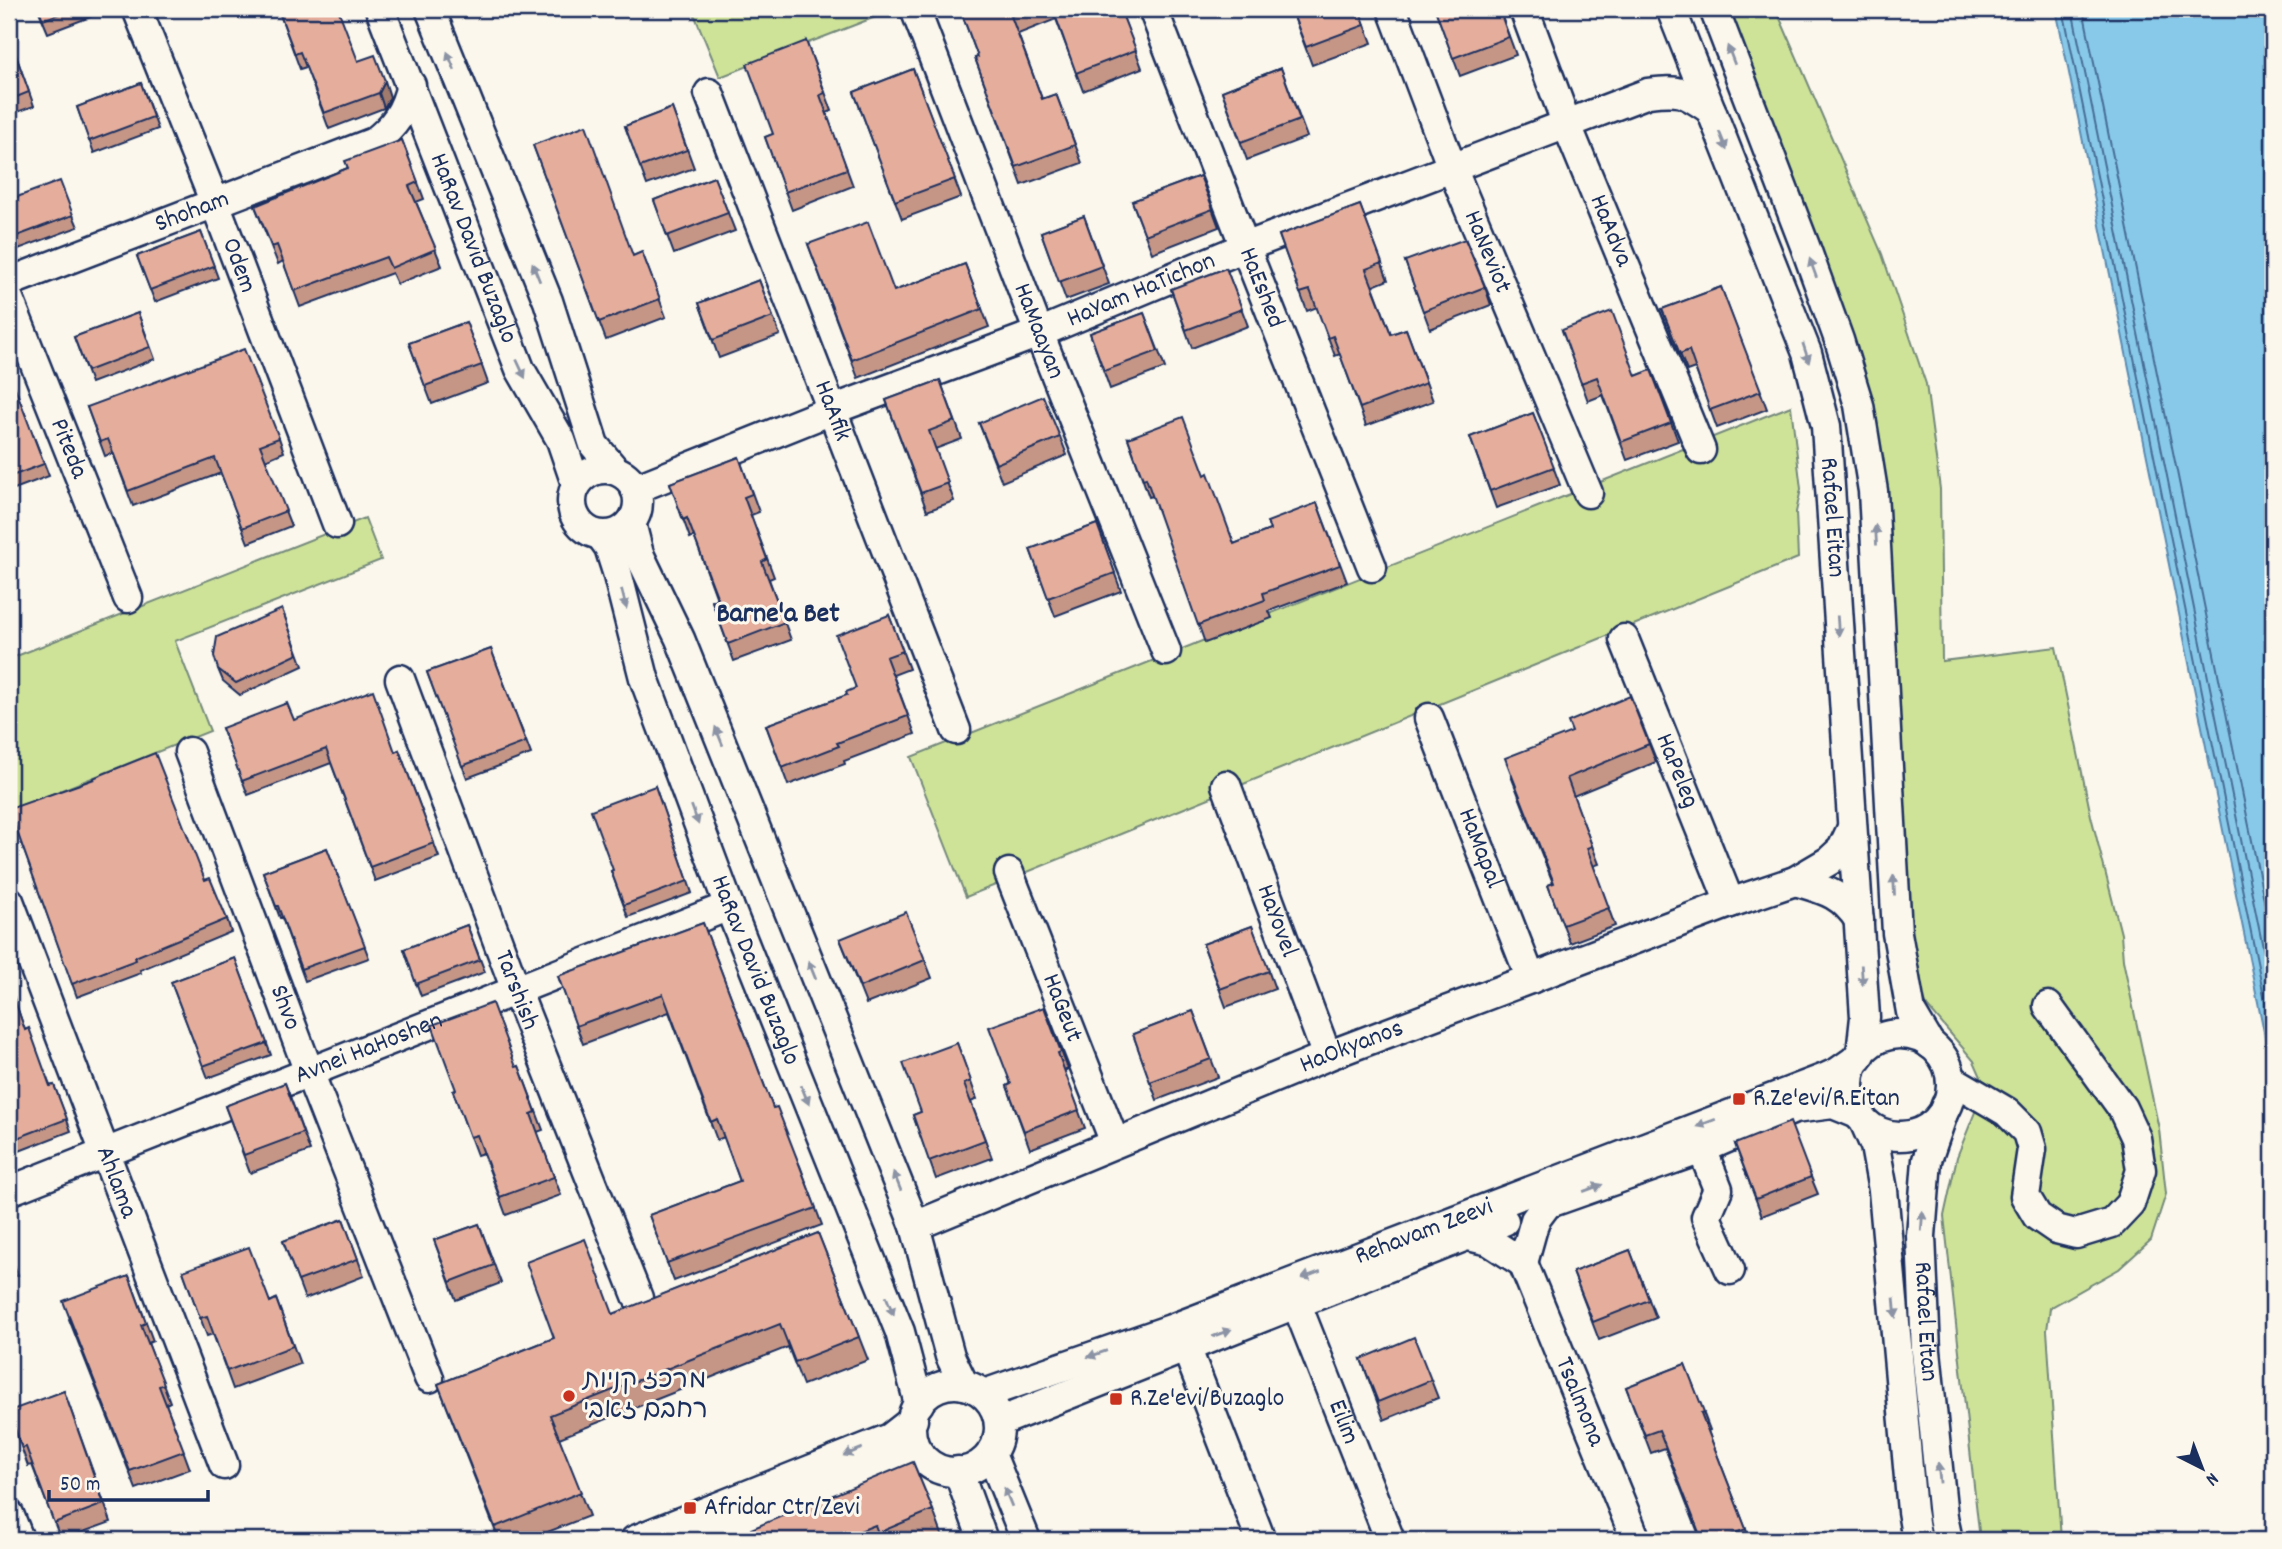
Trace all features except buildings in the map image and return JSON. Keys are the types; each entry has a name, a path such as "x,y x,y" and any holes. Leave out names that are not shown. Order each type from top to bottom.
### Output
{"street":[{"name":"Odem","path":"137,9 215,204 337,524"},
{"name":"HaRav David Buzaglo","path":"380,9 520,369 561,440 576,484"},
{"name":"HaRav David Buzaglo","path":"430,9 548,301 594,445 625,479"},
{"name":"HaMaayan","path":"915,9 1039,333 1166,651"},
{"name":"HaEshed","path":"1153,9 1244,247 1372,566"},
{"name":"HaNeviot","path":"1392,9 1452,167 1588,493"},
{"name":"HaAdva","path":"1524,9 1567,125 1701,450"},
{"name":"Rafael Eitan","path":"1671,9 1807,353 1826,426 1865,1017 1859,1056"},
{"name":"Rafael Eitan","path":"1714,9 1805,246 1859,404 1873,491 1897,933 1911,1012 1930,1044"},
{"name":"HaYam HaTichon","path":"1648,93 1672,66 1682,38"},
{"name":"Shoham","path":"9,282 374,142 398,119 407,103 411,85"},
{"name":"HaYam HaTichon","path":"625,479 832,410 1039,333 1244,247 1648,93 1676,90 1711,110"},
{"name":"HaAfik","path":"709,93 956,730"},
{"name":"Shoham","path":"374,142 397,141 417,145 437,155"},
{"name":"Piteda","path":"9,299 128,598"},
{"path":"604,468 625,479 638,503 631,523 612,535 601,536 590,533 581,526 571,506 576,484 594,470 604,468"},
{"name":"HaRav David Buzaglo","path":"631,523 639,554 680,639 915,1226 950,1356 974,1389"},
{"name":"HaRav David Buzaglo","path":"601,536 609,547 617,572 644,678 729,906 900,1332 916,1412"},
{"name":"HaPeleg","path":"1624,639 1730,903"},
{"name":"Tarshish","path":"400,679 516,990 638,1298"},
{"name":"HaMapal","path":"1429,718 1531,979"},
{"name":"Shvo","path":"189,752 309,1072 429,1378"},
{"name":"HaYovel","path":"1226,785 1327,1056"},
{"name":"HaOkyanos","path":"915,1226 1327,1056 1730,903 1795,881 1829,861 1842,849 1851,830"},
{"name":"HaGeut","path":"1009,873 1115,1143"},
{"path":"1795,881 1833,892 1851,908 1859,920"},
{"name":"Ahlama","path":"9,901 224,1465"},
{"name":"Avnei HaHoshen","path":"9,1191 729,906"},
{"path":"1948,1092 2007,1112 2027,1132 2032,1149 2025,1196 2037,1216 2056,1229 2076,1234 2112,1223 2130,1204 2141,1170 2136,1138 2122,1108 2048,1006"},
{"path":"1893,1035 1910,1035 1930,1044 1944,1059 1948,1092 1943,1112 1933,1124 1914,1134 1888,1135 1872,1128 1862,1118 1852,1100 1852,1069 1859,1056 1872,1044 1893,1035"},
{"name":"Rehavam Zeevi","path":"974,1389 1171,1329 1825,1078 1859,1056"},
{"name":"Rafael Eitan","path":"1948,1092 1927,1160 1921,1236 1926,1351 1943,1517 1948,1540"},
{"name":"Rehavam Zeevi","path":"999,1422 1547,1204 1702,1149 1794,1110 1833,1104 1862,1118"},
{"name":"Rafael Eitan","path":"1862,1118 1875,1146 1884,1190 1912,1511 1917,1540"},
{"path":"1702,1149 1718,1189 1706,1217 1730,1270"},
{"path":"1468,1236 1489,1241 1523,1262 1535,1220 1547,1204"},
{"name":"Tsalmona","path":"1523,1262 1636,1540"},
{"name":"Eilim","path":"1297,1305 1390,1540"},
{"path":"1186,1347 1261,1540"},
{"path":"635,1540 890,1438 916,1412 928,1394 939,1387 951,1384 974,1389 996,1412 999,1422 997,1442 991,1454 975,1467 958,1471 939,1469 919,1453 914,1441 916,1412"},
{"path":"691,1540 919,1453"},
{"path":"991,1454 1026,1540"},
{"path":"958,1471 983,1540"}],"green space":[{"path":"692,9 896,9 720,77"},
{"path":"1720,9 1776,9 1882,254 1926,384 1940,489 1942,661 2056,647 2091,816 2121,934 2123,960 2159,1129 2166,1194 2151,1240 2119,1269 2050,1308 2047,1330 2061,1540 1980,1540 1944,1216 1957,1157 1975,1112 1982,1079 1974,1061 1927,1006 1908,964 1876,470"},
{"path":"1791,406 1801,489 1796,512 1798,558 966,897 911,757"},
{"path":"365,518 381,560 175,641 210,731 9,811 9,659"}],"water":[{"path":"2056,9 2273,9 2273,1076"}],"place":[{"name":"R.Ze'evi/R.Eitan","path":"1739,1099"},
{"name":"מרכז קניות רחבם זאבי","path":"569,1396"},
{"name":"R.Ze'evi/Buzaglo","path":"1116,1399"},
{"name":"Afridar Ctr/Zevi","path":"690,1508"}],"district":[{"name":"Barne'a Bet","path":"778,616"}]}
